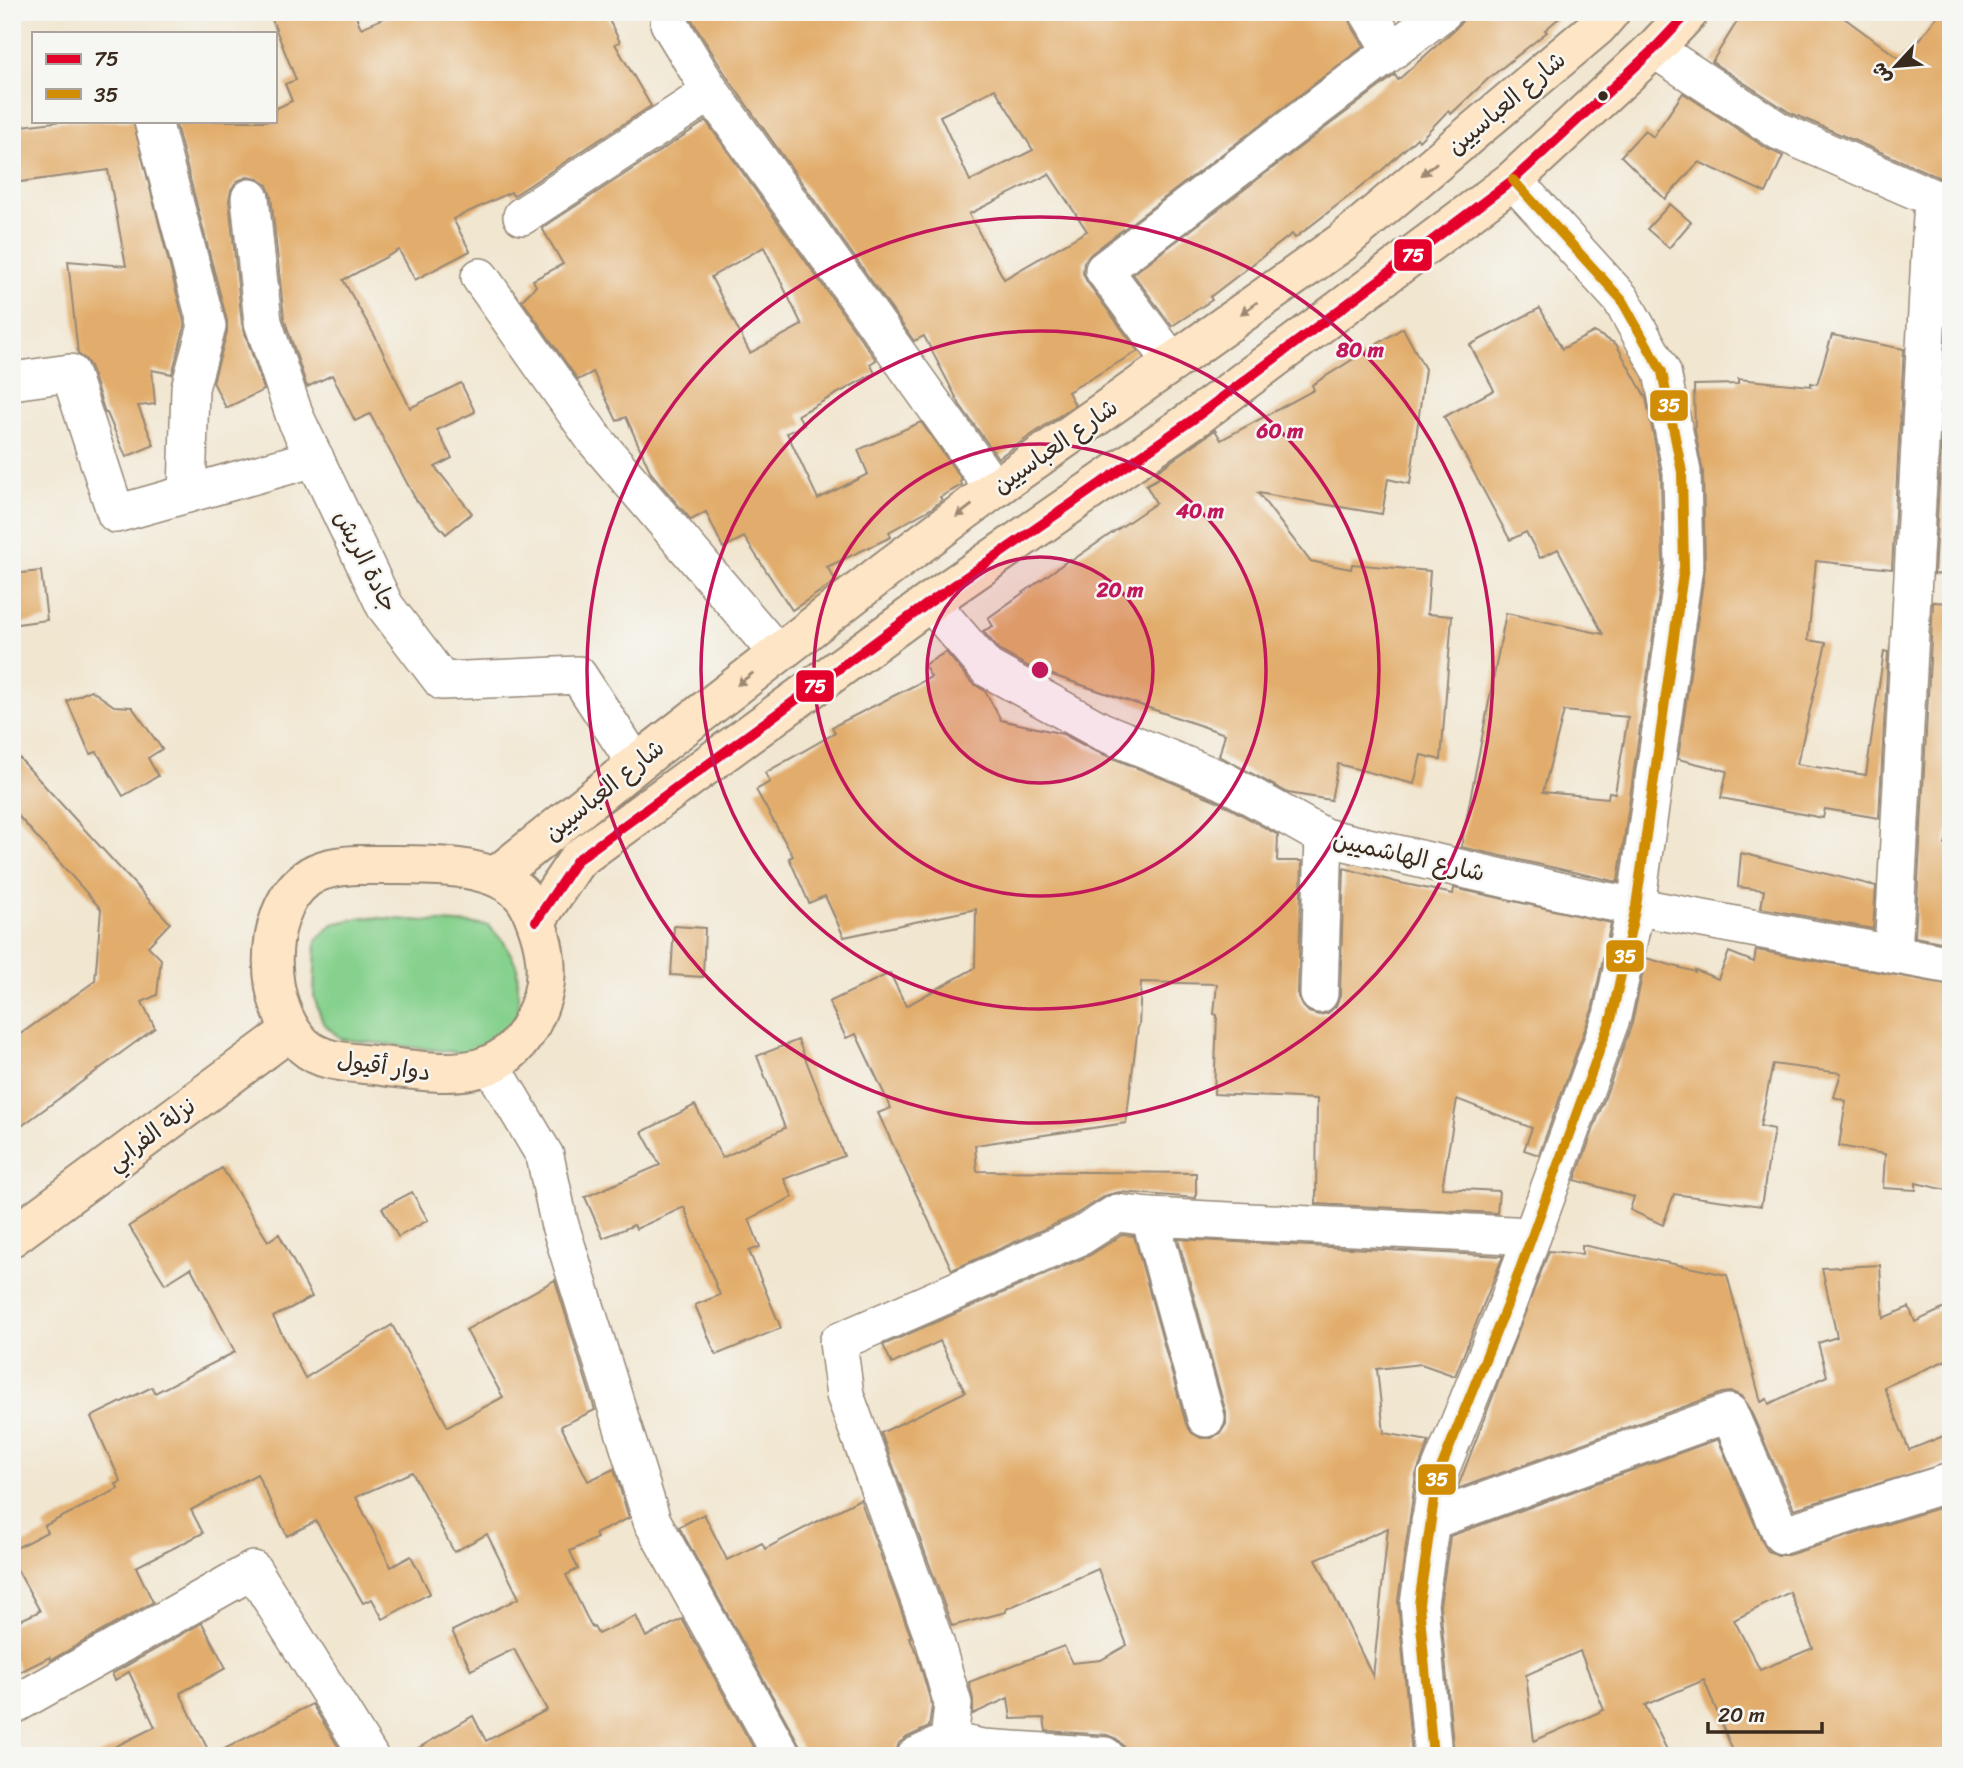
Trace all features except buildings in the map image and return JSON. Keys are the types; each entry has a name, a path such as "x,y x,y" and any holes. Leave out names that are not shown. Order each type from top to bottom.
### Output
{"main road":[{"name":"شارع العباسيين","path":"496,876 636,764 994,489 1341,243 1597,27 1610,12"},
{"name":"شارع العباسيين","path":"537,921 577,860 930,601 1192,420 1513,180 1654,50 1689,12"},
{"name":"دوار أقيول","path":"356,865 464,868 496,876 521,893 537,921 546,955 543,994 531,1028 514,1049 491,1065 466,1073 439,1074 328,1059 307,1048 290,1031 278,1002 272,970 279,919 291,895 307,878 330,867 356,865"},
{"name":"نزلة الفرابي","path":"12,1237 290,1031"}],"street":[{"path":"1368,12 1391,50"},
{"path":"1173,363 1104,270 1443,12"},
{"path":"669,23 711,92 994,489"},
{"path":"1654,50 1779,131 1942,200 1893,954"},
{"path":"522,216 711,92"},
{"path":"153,122 207,326 190,388 187,494"},
{"path":"1433,1756 1419,1604 1437,1478 1507,1305 1612,1016 1636,906 1685,567 1682,471 1662,372 1621,299 1513,180"},
{"name":"جادة الريش","path":"250,198 262,322 295,416 385,606 442,681 578,674 636,764"},
{"path":"480,277 595,440 778,654"},
{"path":"12,380 69,373 116,514 315,457"},
{"name":"شارع الهاشميين","path":"930,601 987,668 1101,731 1224,780 1324,836 1636,906 1951,965"},
{"path":"1319,994 1324,836"},
{"path":"491,1065 545,1156 559,1222 652,1521 782,1756"},
{"path":"949,1741 953,1704 936,1642 845,1395 838,1342 1081,1236 1117,1213 1150,1217 1532,1236"},
{"path":"1150,1217 1206,1418"},
{"path":"1430,1521 1729,1413 1782,1535 1951,1482"},
{"path":"12,1706 253,1570 369,1756"},
{"path":"916,1756 949,1741 983,1748 1105,1756"}],"green space":[{"path":"364,917 488,925 504,942 517,966 519,1012 507,1035 480,1055 341,1039 323,1023 314,997 316,940 333,924"}],"transit line":[{"name":"75","path":"536,921 577,860 930,602 1192,420 1513,180 1654,49 1689,12"},
{"name":"35","path":"1433,1756 1419,1604 1437,1478 1507,1305 1612,1016 1636,906 1684,567 1682,472 1662,372 1621,299 1513,180"}]}
